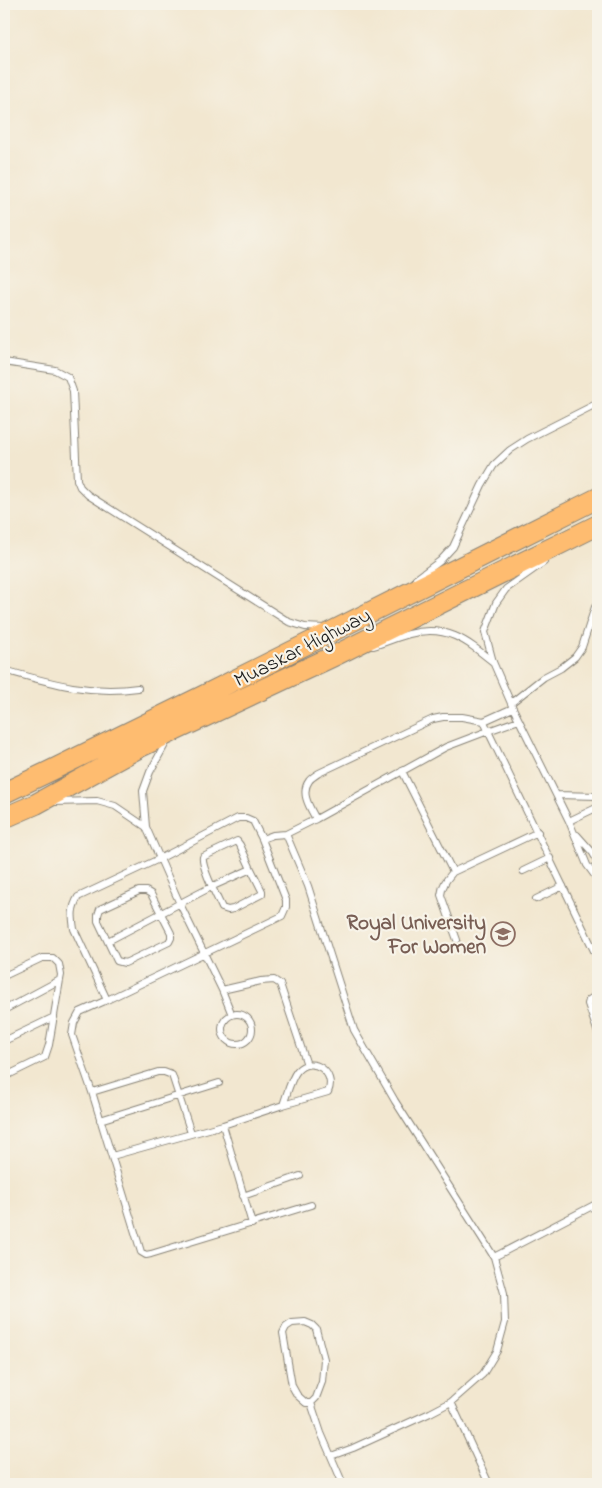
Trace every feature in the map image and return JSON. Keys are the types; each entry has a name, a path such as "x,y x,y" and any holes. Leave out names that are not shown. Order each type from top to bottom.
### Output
{"main road":[{"name":"Muaskar Highway","path":"4,793 70,762 598,498"},
{"name":"Muaskar Highway","path":"4,818 36,804 140,747 336,655 598,526"}],"lane":[{"path":"4,362 56,370 68,377 73,391 77,480 80,487 88,495 289,622 305,627 336,629"},
{"path":"411,583 440,561 453,546 482,485 494,465 510,450 527,439 598,403"},
{"path":"559,552 598,526"},
{"path":"551,557 506,589 496,603 485,632 493,662 512,706 570,821 587,865 598,880"},
{"path":"366,614 404,587"},
{"path":"316,819 306,801 306,789 309,781 319,773 433,719 462,717 484,721 512,706 544,677 562,668 576,657 582,648 595,607 598,604"},
{"path":"336,655 378,645 410,633 434,631 456,635 493,662"},
{"path":"4,670 52,684 89,690 118,691 138,688"},
{"path":"262,839 273,835 286,834 316,819 446,747 519,720"},
{"path":"484,721 598,959"},
{"path":"173,731 150,772 143,791 146,827 232,1015"},
{"path":"402,771 453,872"},
{"path":"557,795 598,796"},
{"path":"36,804 97,801 115,806 146,827"},
{"path":"570,821 598,807"},
{"path":"107,1000 74,929 72,919 73,906 78,898 238,818 254,820 286,900 286,907 282,916 203,952 107,1000 80,1012 74,1023 72,1035 92,1092 141,1252 152,1254 311,1206"},
{"path":"574,831 593,852 598,862"},
{"path":"457,940 441,895 441,889 445,881 453,872 538,832"},
{"path":"286,834 308,886 354,1030 395,1101 494,1257 504,1293 505,1322 497,1351 484,1374 451,1402 353,1448 331,1456"},
{"path":"237,841 262,891 260,896 228,910 222,908 213,886 202,865 202,857 237,841"},
{"path":"523,871 550,858"},
{"path":"108,941 213,886 251,869"},
{"path":"536,900 563,886"},
{"path":"139,891 146,891 151,894 161,913 171,933 172,938 169,942 125,963 117,961 98,920 100,909 139,891"},
{"path":"4,976 42,958 54,958 59,964 61,975 50,1045 45,1057 4,1078"},
{"path":"4,1010 60,980"},
{"path":"222,990 261,981 274,980 280,984 307,1065"},
{"path":"598,994 588,1004 598,1032"},
{"path":"241,1014 249,1020 252,1028 250,1037 242,1043 233,1044 225,1038 222,1030 224,1021 232,1015 241,1014"},
{"path":"4,1041 54,1017"},
{"path":"112,1156 223,1125 328,1092 331,1087 330,1079 321,1066 307,1065 294,1074 284,1105"},
{"path":"92,1092 158,1072 172,1075 191,1133"},
{"path":"100,1120 219,1084"},
{"path":"223,1125 252,1224"},
{"path":"243,1196 300,1176"},
{"path":"494,1257 598,1203"},
{"path":"305,1322 316,1329 324,1359 322,1382 316,1398 311,1403 306,1403 297,1395 292,1386 283,1333 286,1327 292,1323 305,1322"},
{"path":"451,1402 488,1484"},
{"path":"311,1403 320,1432 343,1484"}],"place":[{"name":"Royal University For Women","path":"503,934"}]}
